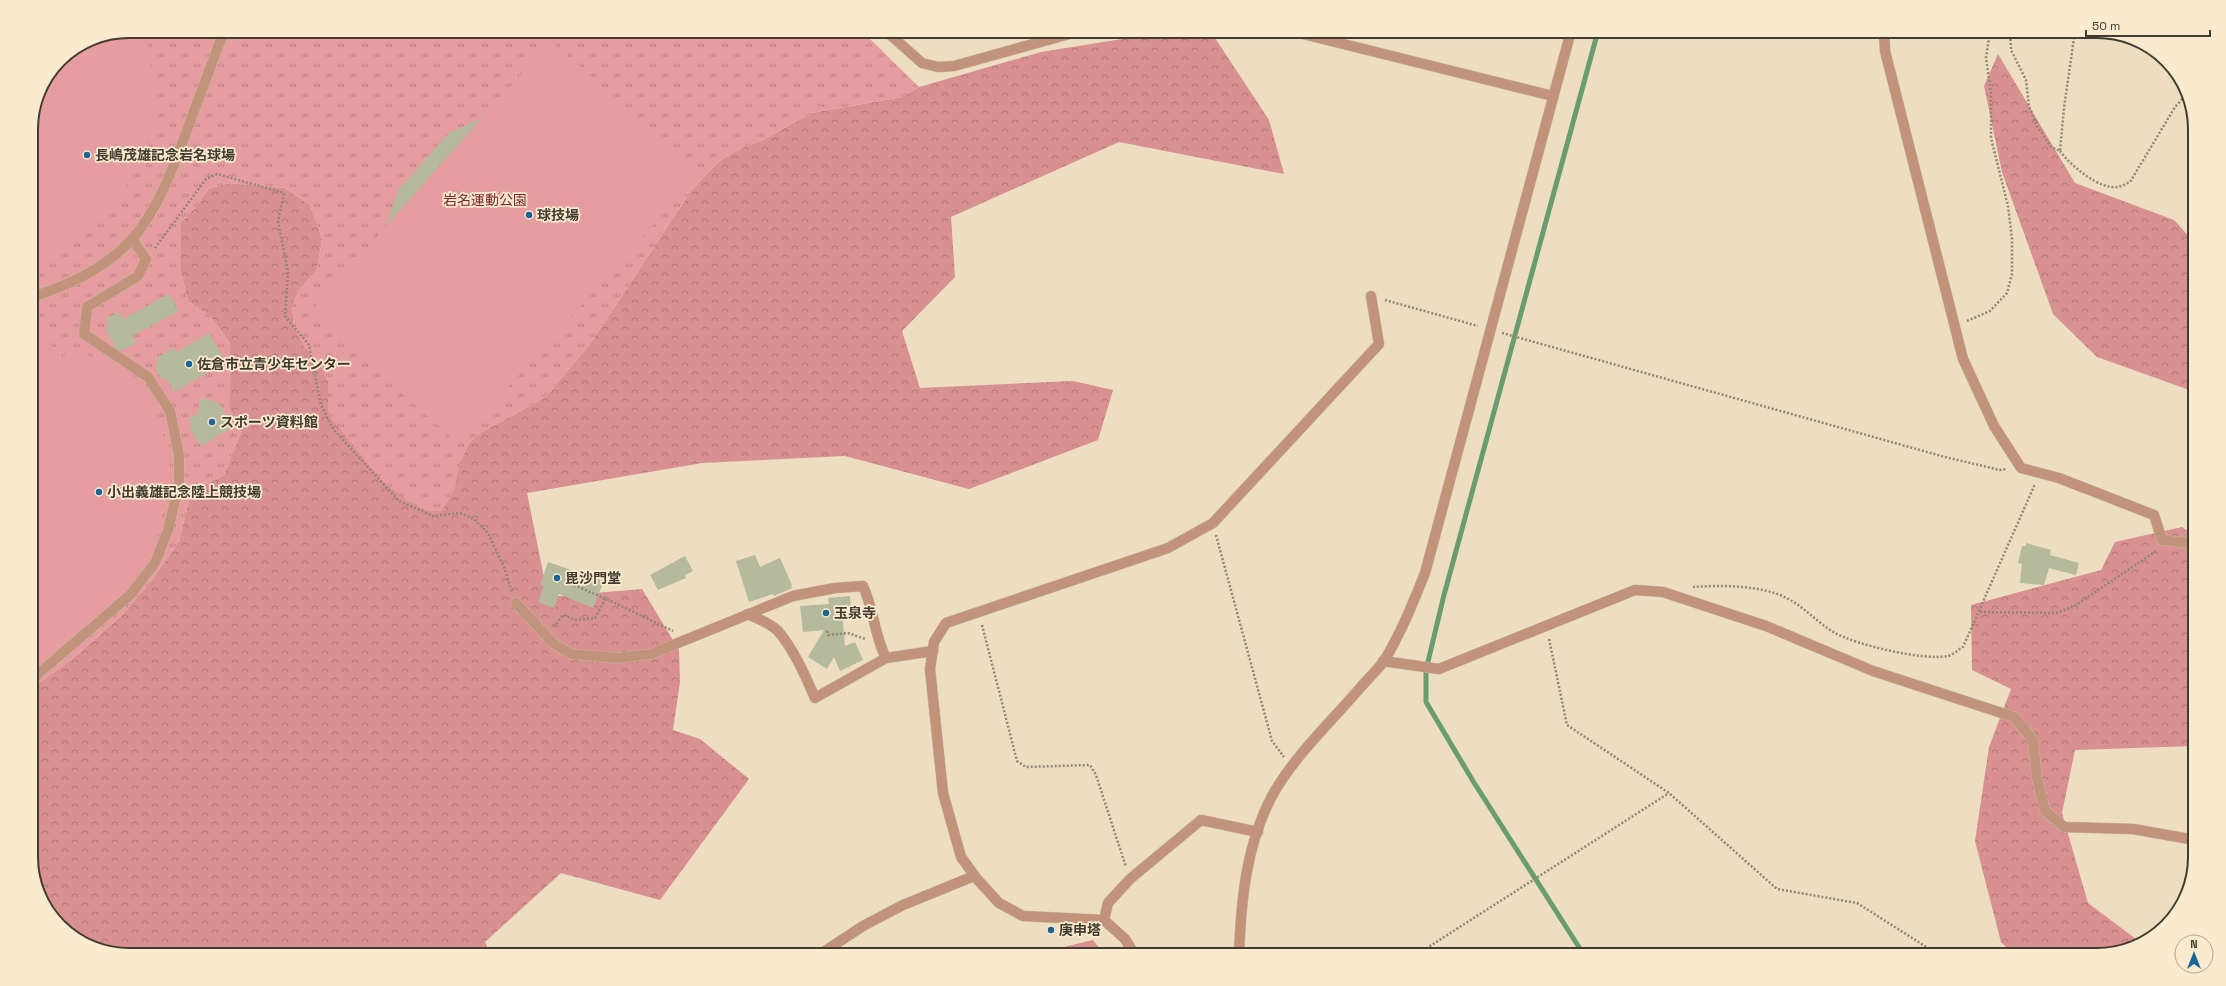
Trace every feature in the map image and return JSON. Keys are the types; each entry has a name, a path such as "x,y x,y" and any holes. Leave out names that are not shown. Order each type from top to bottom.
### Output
{"street":[{"path":"38,294 80,279 132,239 155,205 172,170 221,38"},
{"path":"894,38 922,63 938,67 954,66 1055,38"},
{"path":"1319,38 1553,96"},
{"path":"1240,948 1241,914 1247,867 1258,832 1272,796 1292,767 1383,661 1407,618 1425,573 1569,38"},
{"path":"1884,38 1885,51 1963,359 1994,426 2021,468 2059,478 2154,515 2162,540 2188,543"},
{"path":"38,674 130,595 155,563 168,530 179,483 179,455 170,411 148,377 84,334 87,307 138,276 146,259 132,239"},
{"path":"1131,948 1125,939 1104,920 1023,916 999,903 974,876 961,857 943,793 930,669 934,642 946,623 1168,548 1213,523 1379,344 1371,296"},
{"path":"516,603 547,637 571,654 618,658 651,654 793,596 835,588 863,586 877,630 879,645 886,658"},
{"path":"1383,661 1439,669 1636,590 1670,594 1766,626 1873,671 2014,717 2033,740 2037,779 2045,811 2064,827 2134,829 2188,839"},
{"path":"748,614 766,622 778,631 802,670 815,698 886,658 932,651"},
{"path":"1104,920 1108,903 1130,879 1201,820 1258,832"},
{"path":"829,948 863,926 896,909 974,876"}],"path":[{"path":"1955,324 1990,311 2007,293 2012,274 2012,239 2008,206 1991,138 1991,92 1986,58 1989,38"},
{"path":"2011,38 2012,50 2026,80 2028,106 2051,147 2060,151 2067,161 2084,175 2108,186 2117,187 2130,182 2175,107 2183,99"},
{"path":"2060,151 2064,108 2074,38"},
{"path":"146,259 182,214 206,179 217,174 284,193 278,221 288,272 285,316 309,345 321,405 333,429 399,501 433,516 460,513 474,519 488,533 504,568 516,603"},
{"path":"1371,296 1945,457 2000,470 2021,468"},
{"path":"1692,587 1753,588 1781,596 1812,615 1836,633 1883,649 1918,656 1949,656 1963,647 1980,612 2040,473"},
{"path":"1213,523 1272,741 1292,767"},
{"path":"1980,612 2057,613 2076,605 2156,551 2162,540"},
{"path":"574,584 606,598 652,622"},
{"path":"547,637 563,615 576,620 595,618 606,598"},
{"path":"979,613 1017,761 1026,767 1090,765 1096,775 1130,879"},
{"path":"1548,624 1550,649 1567,725 1669,794 1777,889 1857,903 1928,948"},
{"path":"827,631 828,635 848,633 879,645"},
{"path":"1427,948 1669,794"}],"green space":[{"name":"岩名運動公園","path":"129,38 869,38 919,87 902,97 811,113 763,140 744,147 724,158 714,166 691,191 590,344 547,395 480,433 469,443 460,462 455,488 442,511 428,511 411,503 380,479 328,414 328,381 320,364 304,346 294,326 292,305 299,290 317,270 322,239 310,205 285,188 229,183 208,189 197,206 181,222 181,272 188,301 210,316 230,343 229,408 241,432 224,475 206,484 189,500 179,541 152,580 122,615 72,659 38,684 38,123 41,105 53,78 78,53 105,41"},
{"name":"長嶋茂雄記念岩名球場","path":"129,38 146,38 152,69 153,104 152,126 142,159 132,179 104,214 69,243 38,258 38,123 41,105 47,89 53,78 65,65 83,50 105,41"},
{"path":"1128,38 1215,38 1269,120 1284,174 1119,142 951,217 955,277 902,331 920,388 1073,381 1113,390 1098,440 969,489 845,456 702,463 527,493 548,597 642,589 679,650 680,682 673,730 700,739 749,779 660,900 561,873 485,942 488,948 117,947 100,943 83,936 69,925 53,908 43,886 38,863 38,684 72,659 122,615 152,580 179,541 189,500 206,484 224,475 241,432 229,408 230,343 210,316 188,301 181,272 181,222 197,206 208,189 229,183 285,188 310,205 322,239 317,270 299,290 292,305 294,326 304,346 320,364 328,381 328,414 349,439 460,462 469,443 480,433 547,395 590,344 691,191 714,166 724,158 744,147 763,140 811,113 902,97 919,87 1041,52"},
{"name":"球技場","path":"551,41 699,173 458,443 310,312"},
{"path":"1998,54 2075,183 2174,220 2188,235 2188,390 2097,357 2053,314 2002,172 1984,86"},
{"name":"小出義雄記念陸上競技場","path":"38,325 60,361 70,347 101,361 131,379 139,387 157,415 167,460 163,508 158,531 139,572 116,600 90,625 38,664"},
{"path":"2182,527 2188,531 2188,746 2075,750 2062,813 2088,903 2136,939 2121,945 2097,948 2007,948 2001,942 1975,841 1989,747 2011,689 1972,670 1971,605 2101,570 2115,542"},
{"path":"1093,940 1099,948 1060,948"}],"building":[{"path":"482,118 386,226 398,190 449,133"},
{"path":"169,294 179,311 132,336 136,343 121,351 115,347 105,328 109,326 106,319 119,312 123,319"},
{"path":"209,333 226,362 174,392 166,377 162,380 156,371 158,357 174,348 176,352"},
{"path":"200,398 218,402 233,427 201,446 189,428 192,426 188,419 198,413"},
{"path":"2026,543 2051,550 2050,555 2079,563 2076,575 2049,568 2044,585 2020,583 2022,564 2018,563 2022,546 2026,546"},
{"path":"755,555 760,567 780,558 792,588 774,596 773,594 749,602 736,561"},
{"path":"685,556 693,571 685,575 686,578 658,590 650,575"},
{"path":"548,562 604,581 593,608 559,594 554,608 538,602 544,586 540,585"},
{"path":"850,596 851,609 842,610 845,646 855,642 863,660 840,671 834,657 827,669 808,657 824,630 803,632 800,606 829,604 828,598"}],"waterway":[{"path":"1580,948 1473,781 1426,702 1426,670 1444,595 1596,38"}],"place":[{"name":"長嶋茂雄記念岩名球場","path":"87,155"},
{"name":"球技場","path":"529,215"},
{"name":"佐倉市立青少年センター","path":"189,364"},
{"name":"スポーツ資料館","path":"212,422"},
{"name":"小出義雄記念陸上競技場","path":"99,492"},
{"name":"毘沙門堂","path":"557,578"},
{"name":"玉泉寺","path":"826,613"},
{"name":"庚申塔","path":"1051,930"}]}
